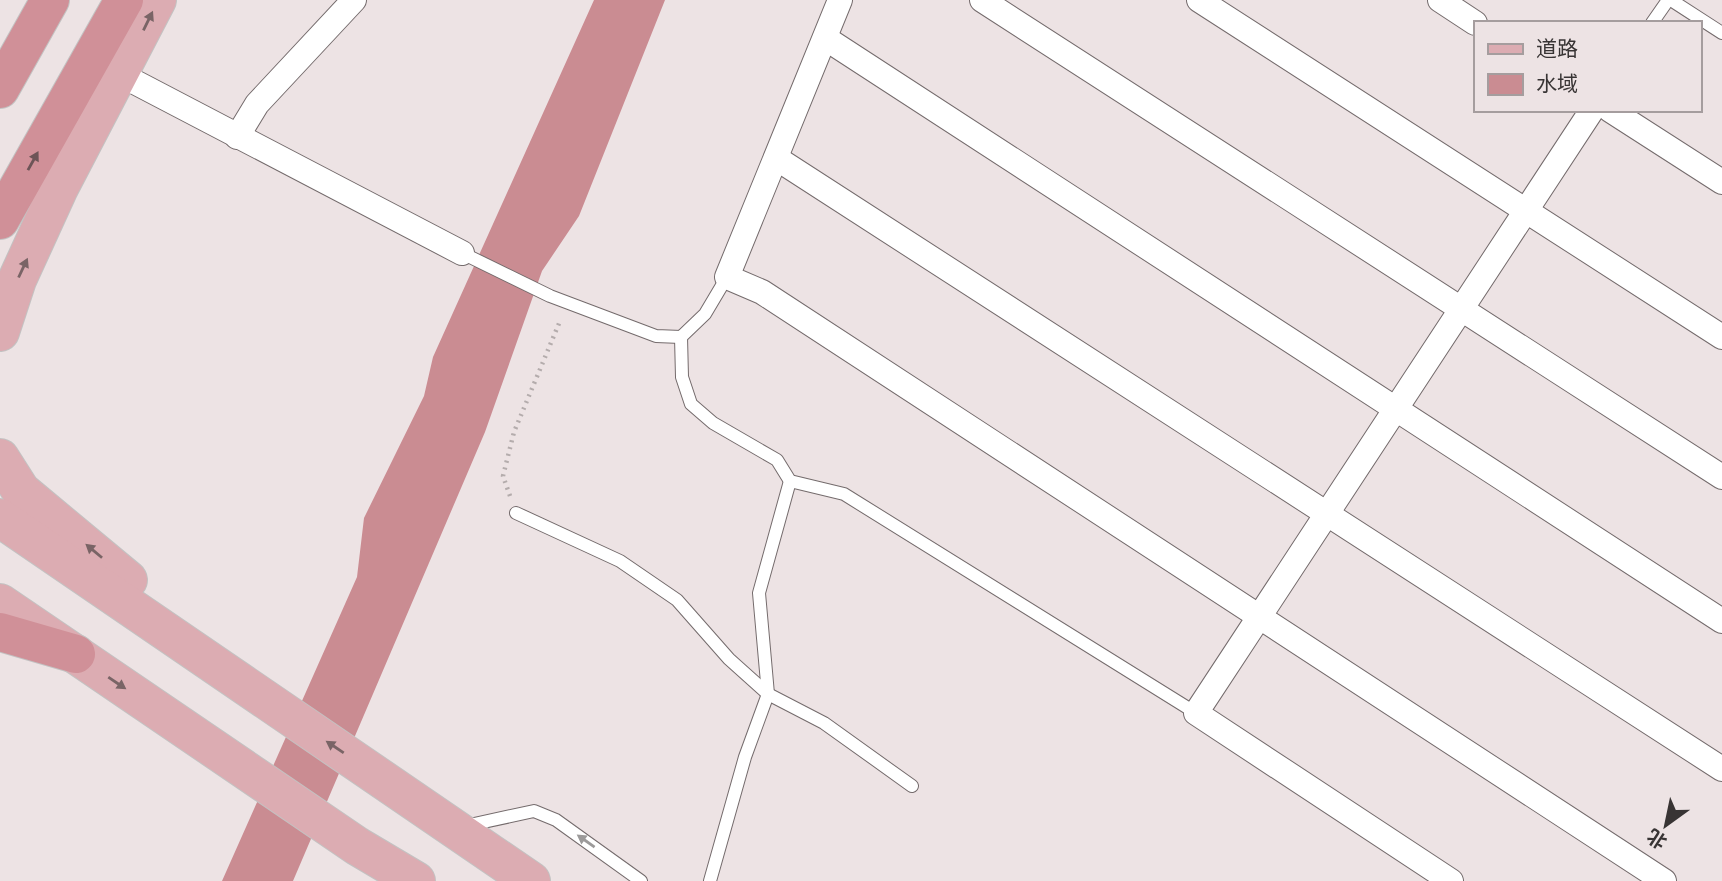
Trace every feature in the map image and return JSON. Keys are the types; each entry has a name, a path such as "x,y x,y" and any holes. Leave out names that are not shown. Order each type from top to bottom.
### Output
{"highway":[{"path":"0,61 35,0"},
{"path":"0,89 50,0"},
{"path":"0,220 105,67 124,0"},
{"path":"0,632 76,654"}],"main road":[{"path":"0,332 17,280 54,200 105,67 157,0"},
{"path":"0,458 21,491 270,702"},
{"path":"0,518 531,881"},
{"path":"0,603 357,846 416,881"}],"street":[{"path":"237,137 257,104 354,0"},
{"path":"840,0 727,277 762,292 1664,881"},
{"path":"982,0 1722,477"},
{"path":"1199,0 1722,337"},
{"path":"1440,0 1474,22"},
{"path":"825,38 1393,410 1722,621"},
{"path":"105,67 462,253"},
{"path":"1451,881 1196,713 1591,112"},
{"path":"1613,112 1722,182"},
{"path":"776,158 1722,769"}],"lane":[{"path":"1653,21 1669,0 1722,33"},
{"path":"462,253 550,296 656,336 681,337 705,314 727,277"},
{"path":"681,337 682,377 691,404 713,423 777,460 790,481 844,495 1196,713"},
{"path":"710,881 745,757 768,694 759,593 790,481"},
{"path":"516,513 620,561 677,600 729,659 768,694 824,723 912,786"},
{"path":"454,828 534,811 556,820 641,881"},
{"path":"357,846 391,881"}],"path":[{"path":"516,513 503,476 514,432 569,301"}],"water":[{"path":"594,0 665,0 579,216 542,271 485,432 293,881 222,881 357,577 364,518 424,396 433,357"}]}
